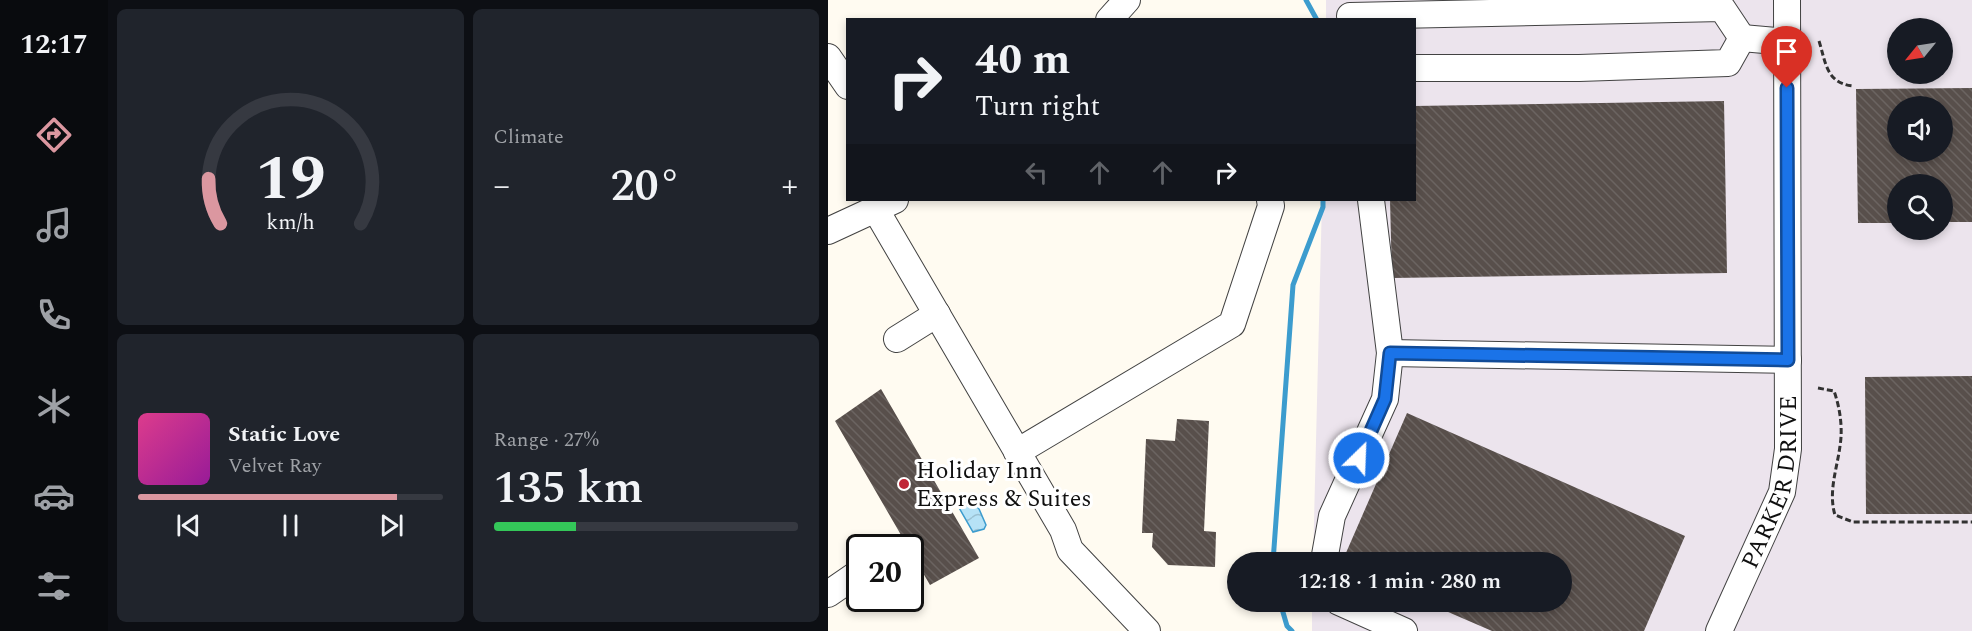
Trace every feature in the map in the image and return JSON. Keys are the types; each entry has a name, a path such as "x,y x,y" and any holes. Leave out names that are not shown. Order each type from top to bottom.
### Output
{"street":[{"path":"1111,18 1127,0"},
{"name":"PARKER DRIVE","path":"1719,631 1782,492 1788,449 1787,0"},
{"path":"1350,12 1722,8 1742,38"},
{"path":"1742,38 1787,42"},
{"path":"1416,68 1578,68 1728,63 1742,38"},
{"path":"828,57 846,83"},
{"path":"1017,452 1232,324 1271,206 1270,201"},
{"path":"1326,552 1332,516 1385,399 1390,353 1371,201"},
{"path":"828,231 886,205 936,314 1063,530 1070,550 1147,631"},
{"path":"897,339 936,314"},
{"path":"1390,353 1788,360"},
{"path":"828,594 846,582"},
{"path":"1361,612 1404,631"}],"path":[{"path":"1819,41 1833,77 1841,85 1853,87"},
{"path":"1818,388 1834,391 1841,428 1832,491 1832,507 1835,515 1853,522 1972,522"}],"shaded area":[{"path":"1326,0 1972,0 1972,631 1312,631 1312,612 1572,612 1572,552 1313,552 1322,201 1416,201 1416,18 1326,18"}],"water":[{"path":"970,499 979,509 986,525 984,529 973,532 958,506"}],"building":[{"path":"1972,88 1972,222 1953,222 1953,174 1887,174 1887,223 1858,223 1856,89"},
{"path":"1724,101 1727,273 1392,278 1390,201 1416,201 1416,106"},
{"path":"1972,376 1972,514 1866,514 1865,377"},
{"name":"Holiday Inn Express & Suites","path":"881,389 979,558 930,585 924,575 924,534 900,534 835,421"},
{"path":"1407,413 1685,536 1644,631 1492,631 1448,612 1572,612 1572,552 1346,552"},
{"path":"1177,419 1209,421 1204,531 1216,532 1215,567 1168,565 1152,547 1153,533 1142,533 1146,439 1175,441"}],"waterway":[{"path":"1306,0 1316,18"},
{"path":"1274,552 1293,285 1323,207 1323,201"},
{"path":"1283,612 1287,626 1292,631"}],"place":[{"name":"Holiday Inn Express & Suites","path":"904,484"}],"route":[{"path":"1359,458 1385,399 1390,353 1788,360 1787,88"}]}
